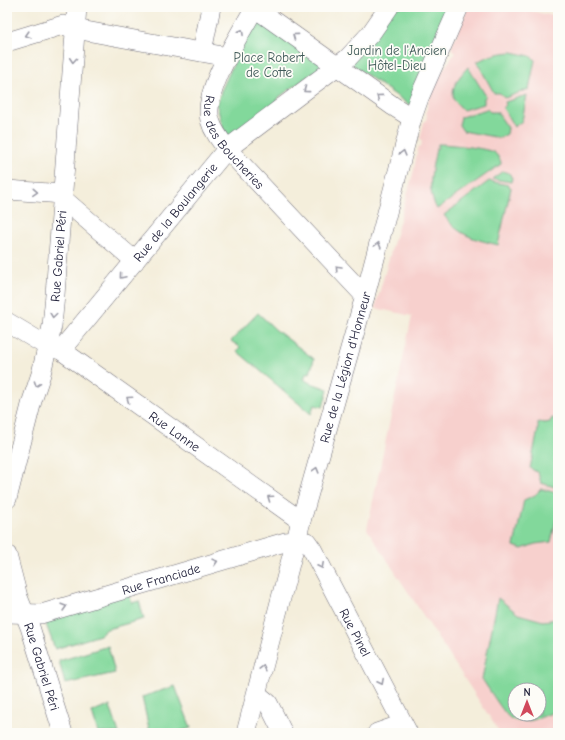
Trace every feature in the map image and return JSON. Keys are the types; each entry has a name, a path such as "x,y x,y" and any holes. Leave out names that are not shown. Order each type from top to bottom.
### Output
{"street":[{"name":"Rue Gabriel Péri","path":"7,499 32,401 41,374 54,348 54,309 77,7"},
{"path":"202,52 211,7"},
{"path":"255,7 412,118"},
{"name":"Rue des Boucheries","path":"255,7 212,90 210,118 213,128 227,149 365,296"},
{"name":"Rue de la Boulangerie","path":"54,348 135,261 227,149 338,67 371,33 389,7"},
{"name":"Rue de la Légion d'Honneur","path":"246,733 296,541 365,296 412,118 419,98 459,7"},
{"path":"7,42 63,25 75,29 228,57"},
{"path":"7,190 63,196 135,261"},
{"name":"Rue Lanne","path":"7,322 54,348 302,521"},
{"name":"Rue Franciade","path":"7,613 41,614 285,542 296,541"},
{"name":"Rue Pinel","path":"296,541 307,542 312,549 406,729"},
{"name":"Rue Gabriel Péri","path":"7,555 18,597 26,614 63,733"},
{"path":"257,694 268,703 283,733"},
{"path":"378,733 406,729"}],"shaded area":[{"path":"468,7 515,7 558,17 558,733 500,733 367,529 412,316 375,308 414,170 418,147 421,147 422,140 420,139 424,122 426,121 429,98 440,74 455,53 451,48"}],"green space":[{"name":"Jardin de l'Ancien Hôtel-Dieu","path":"394,7 452,7 411,106 350,63"},
{"name":"Place Robert de Cotte","path":"255,17 326,64 279,97 272,107 231,139 223,128 217,106 221,91"},
{"path":"512,52 530,56 535,60 529,89 505,98 500,93 494,93 477,62 494,55"},
{"path":"468,67 486,96 484,98 484,104 463,110 454,100 453,91 456,82"},
{"path":"527,95 522,121 514,127 503,108 506,105 505,102"},
{"path":"487,109 490,112 497,112 508,128 507,134 500,138 463,131 459,125 461,117"},
{"path":"438,144 485,149 495,153 501,164 437,209 432,194 431,179 434,157"},
{"path":"503,171 509,173 512,178 511,182 492,179"},
{"path":"489,181 508,185 511,188 498,245 468,236 455,228 444,215"},
{"path":"258,313 276,330 314,359 310,373 307,372 304,379 308,382 328,389 323,407 314,405 311,414 237,351 240,347 231,341"},
{"path":"552,418 558,419 558,488 541,483 538,473 530,468 538,430 538,422 550,422"},
{"path":"541,489 558,493 558,511 551,542 535,544 522,549 514,546 524,500 535,495"},
{"path":"128,592 132,603 139,601 144,619 107,629 100,635 55,649 43,616"},
{"path":"498,598 518,614 543,621 558,619 558,710 547,715 547,682 507,682 507,714 482,679"},
{"path":"108,646 115,673 65,684 59,661"},
{"path":"175,686 191,728 175,733 150,733 142,697"},
{"path":"110,706 119,733 98,733 92,712"}]}
